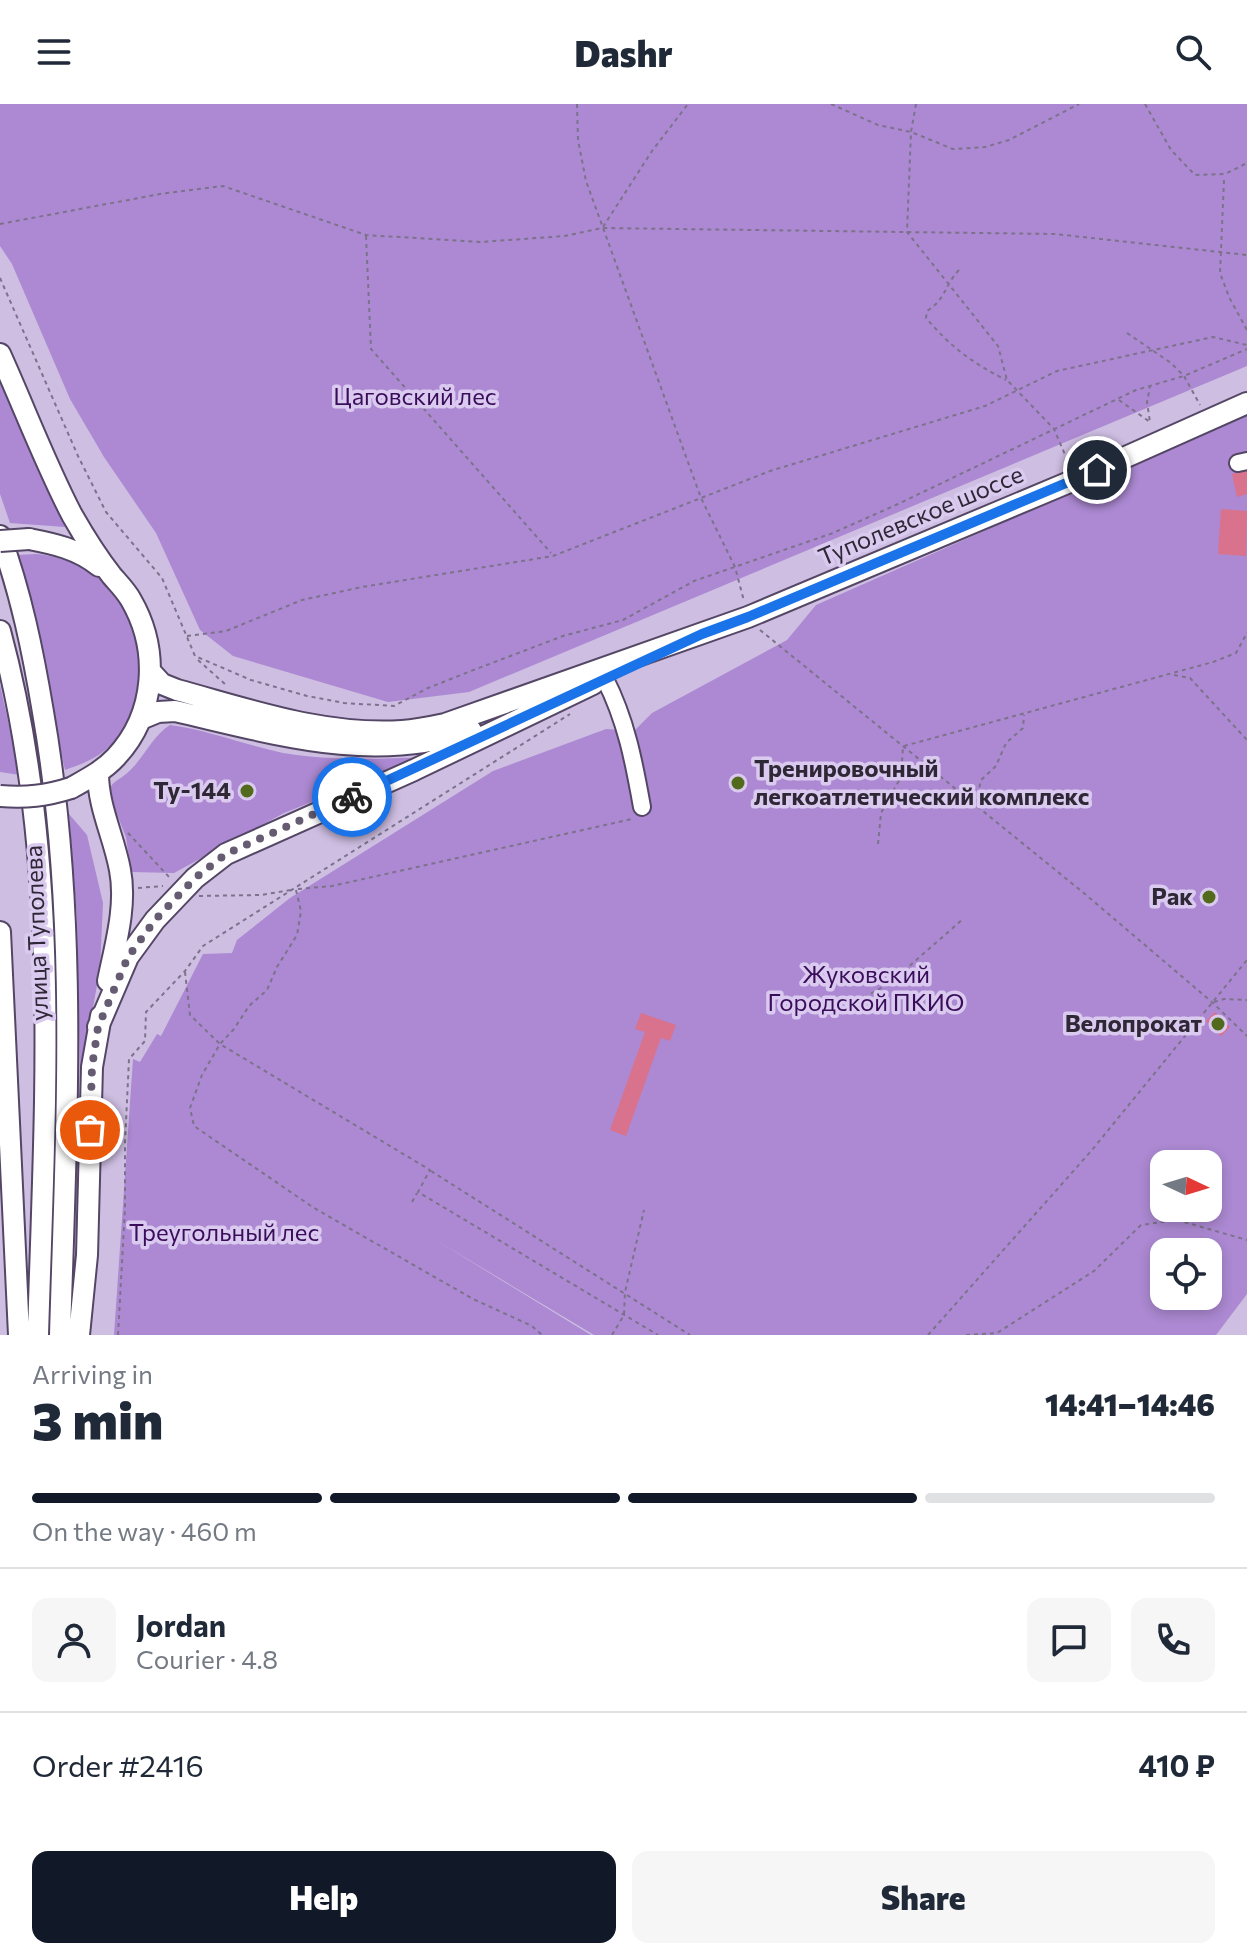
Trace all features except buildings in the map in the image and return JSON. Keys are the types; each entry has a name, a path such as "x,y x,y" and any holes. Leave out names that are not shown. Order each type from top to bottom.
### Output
{"main road":[{"path":"0,354 88,543 129,596 142,619 149,645 151,672 141,719 130,740 98,773 71,788 36,797 0,796"},
{"name":"Туполевское шоссе","path":"151,672 162,684 177,690 302,724 361,731 404,731 445,724 748,617 1072,481 1247,403"},
{"path":"0,538 60,544 88,557 112,575"},
{"name":"улица Туполева","path":"0,538 13,571 34,656 56,794 67,962 60,1335"},
{"name":"улица Туполева","path":"0,631 23,729 42,916 46,1046 38,1335"},
{"name":"Туполевское шоссе","path":"141,719 158,712 175,711 298,739 346,746 398,746 448,738 569,694 702,634"},
{"name":"Туполевское шоссе","path":"98,1027 128,957 155,920 195,878 226,854 414,770 569,694"},
{"path":"79,1335 87,1255 92,1067 122,894 120,871 98,790 98,773"},
{"name":"улица Туполева","path":"0,932 19,1335"}],"lane":[{"path":"605,679 629,735 642,807"}],"path":[{"path":"577,104 578,140 583,167 602,228 655,365 701,498 735,567 748,617 1213,1003 1247,1036"},
{"path":"602,228 652,151 688,104"},
{"path":"831,104 878,125 911,132 953,149 985,147 1009,140 1079,104"},
{"path":"916,104 911,132 907,232 998,346 1007,380"},
{"path":"1145,104 1171,150 1195,175 1225,174 1247,163"},
{"path":"1224,180 1220,273 1247,330"},
{"path":"0,224 160,194 223,186 366,235 480,242 565,236 602,228 1055,234 1247,255"},
{"path":"366,235 371,349 553,556"},
{"path":"959,270 949,281 941,302 927,311 926,318 949,346 974,364 1007,380 1054,429 1067,455 1072,481"},
{"path":"0,278 106,512 162,578 195,656 225,685"},
{"path":"1127,333 1184,376 1200,406"},
{"path":"185,636 226,631 302,600 362,587 553,556 770,471 985,406 1057,371 1213,337 1247,347"},
{"path":"195,656 251,680 307,696 344,703 394,706 428,688 563,636 623,620 694,581 859,521 1118,399 1184,376 1247,347"},
{"path":"1118,399 1150,422 1147,402 1150,386"},
{"path":"903,746 1173,674 1236,653 1247,633"},
{"path":"1173,674 1190,678 1247,740"},
{"path":"118,1335 129,1059 145,1041 146,1012 185,971 203,946 580,707 569,694"},
{"path":"976,805 981,780 996,766 1006,743 1023,728 1024,714"},
{"path":"878,844 881,813 901,777 903,746"},
{"path":"123,827 185,891 202,897 261,895 332,886 580,833 631,820 642,807"},
{"path":"132,888 162,886"},
{"path":"295,889 301,911 297,935 267,990 249,1006 220,1044 195,1088 190,1108 194,1126 314,1208 473,1299 532,1326 542,1335"},
{"path":"843,1009 890,983 963,919"},
{"path":"928,1335 1092,1150 1247,960"},
{"path":"185,971 190,1015 220,1044 430,1170 690,1335"},
{"path":"1213,1003 1224,999 1247,1000"},
{"path":"412,1202 430,1170"},
{"path":"418,1192 658,1335"},
{"path":"612,1335 624,1315 625,1292 644,1210"},
{"path":"966,1335 997,1333 1094,1271 1141,1225 1177,1220 1247,1240"}],"green space":[{"name":"Цаговский лес","path":"0,104 1247,104 1247,366 469,692 388,702 233,656 200,630 156,533 104,457 70,399 12,264 0,246"},
{"path":"0,377 65,527 10,523 0,494"},
{"name":"Жуковский Городской ПКИО","path":"1247,415 1247,1294 1216,1335 594,1335 434,1239 591,1335 114,1335 133,1059 140,1062 157,1034 161,1036 203,954 232,953 237,940 290,898 493,771 606,729 634,731 652,713 787,640 816,605"},
{"path":"37,554 79,564 106,581 126,607 140,650 138,695 120,735 95,757 65,770 17,555"},
{"path":"0,685 20,775 0,772"},
{"path":"170,725 301,756 354,759 425,757 284,813 174,873 131,872 126,837 108,792 113,783 132,768"},
{"path":"69,814 87,835 103,903 100,968 80,1082 77,919"}],"way so far":[{"path":"90,1130 92,1067 98,1027 128,957 155,920 195,878 226,854 352,797"}],"place":[{"name":"Тренировочный легкоатлетический комплекс","path":"738,783"},
{"name":"Ty-144","path":"247,791"},
{"name":"Рак","path":"1209,897"},
{"name":"Велопрокат","path":"1218,1024"}],"route":[{"path":"352,797 702,634 1097,470"}],"park label":[{"name":"Треугольный лес","path":"224,1233"}]}
